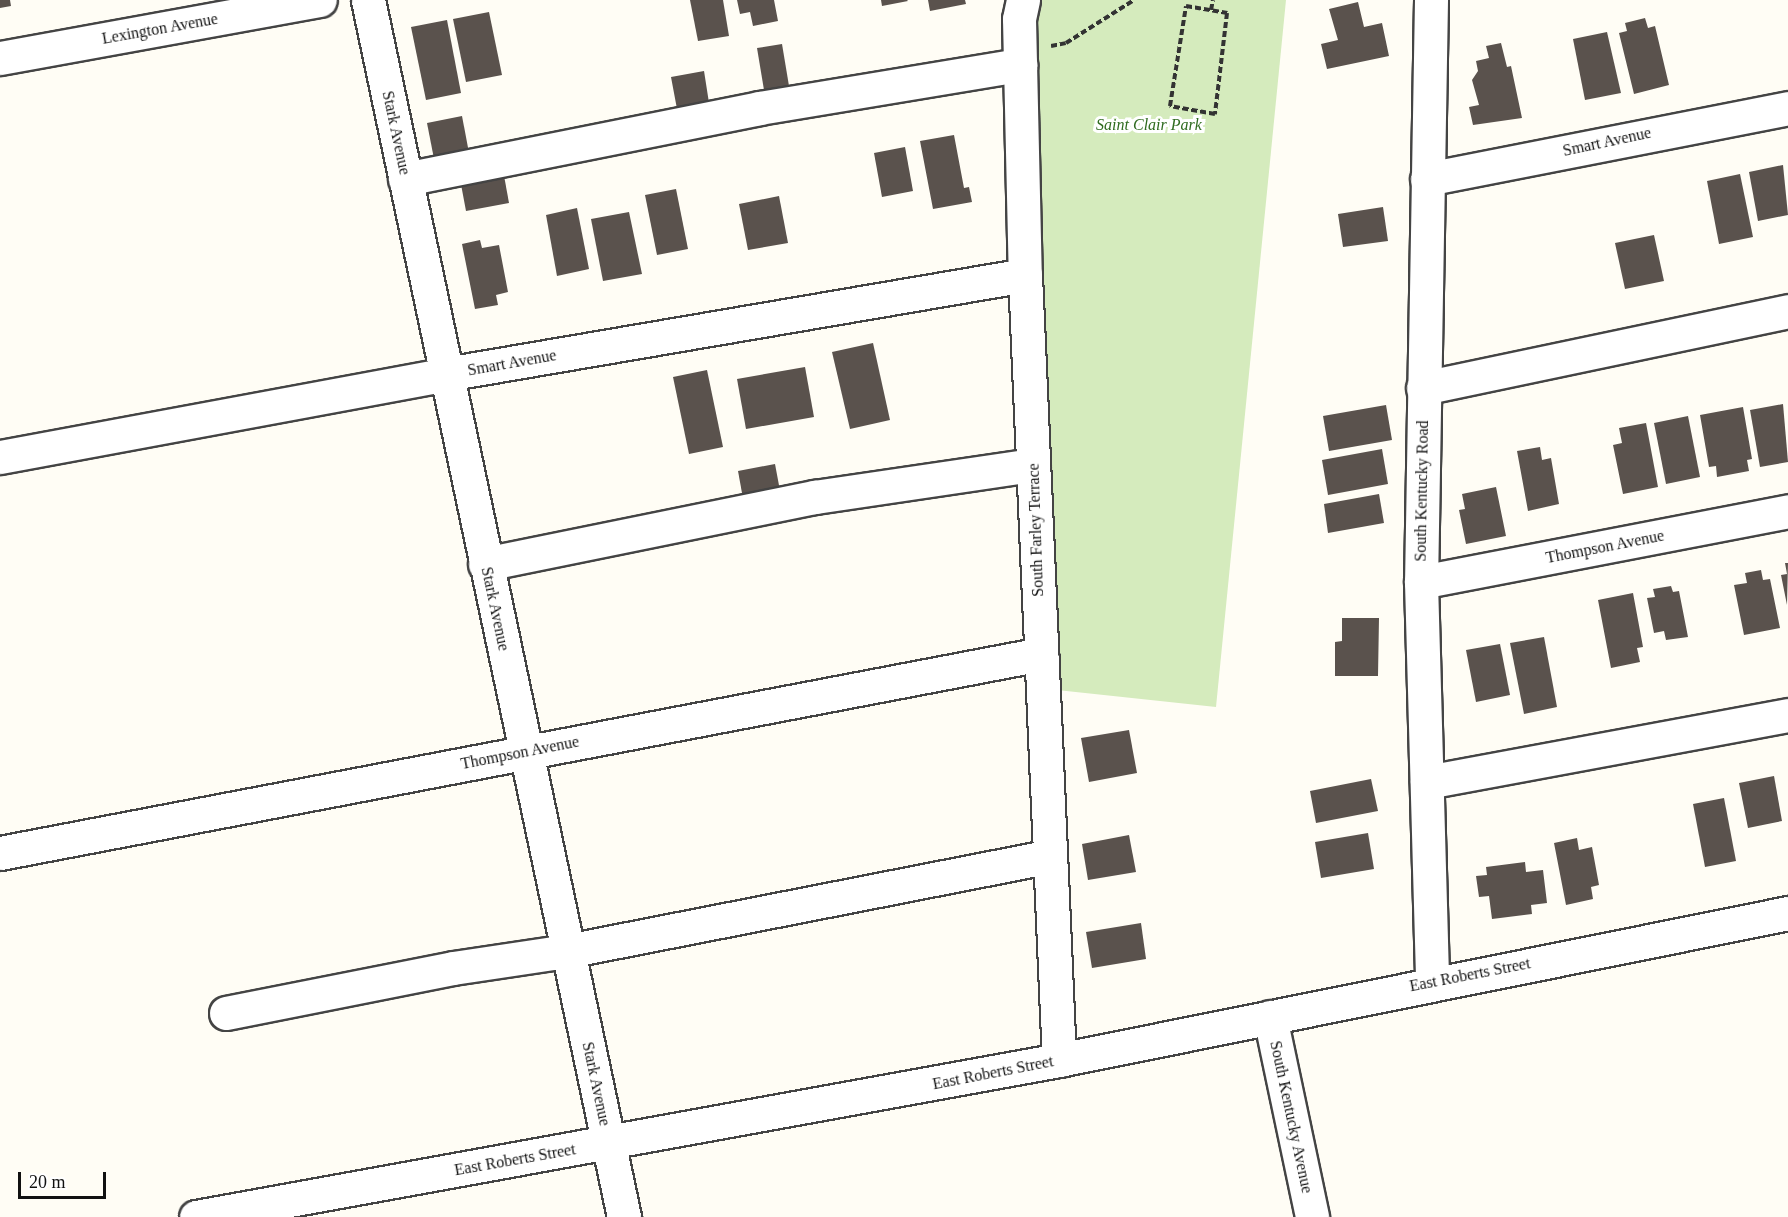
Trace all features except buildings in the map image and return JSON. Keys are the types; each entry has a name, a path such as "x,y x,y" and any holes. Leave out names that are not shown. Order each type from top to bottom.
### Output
{"street":[{"name":"Lexington Avenue","path":"0,58 320,0"},
{"name":"Stark Avenue","path":"368,0 524,752 624,1217"},
{"name":"South Farley Terrace","path":"1023,0 1019,20 1030,57 1025,275 1059,1060"},
{"name":"South Kentucky Road","path":"1431,0 1421,582 1432,982"},
{"path":"405,179 759,108 1030,57"},
{"name":"Smart Avenue","path":"1427,179 1788,108"},
{"name":"Smart Avenue","path":"0,457 446,374 1025,275"},
{"path":"1423,388 1788,311"},
{"path":"485,564 815,497 1033,465"},
{"name":"Thompson Avenue","path":"1421,582 1788,511"},
{"name":"Thompson Avenue","path":"0,853 1041,654"},
{"path":"1427,782 1788,715"},
{"path":"226,1013 453,968 567,951 1050,856"},
{"name":"East Roberts Street","path":"196,1217 608,1144 1059,1060 1432,982 1788,913"},
{"name":"South Kentucky Avenue","path":"1270,1017 1312,1217"}],"path":[{"path":"1030,57 1066,43 1134,0"},
{"path":"1211,10 1213,0"},
{"path":"1186,6 1211,10 1227,13 1215,114 1170,106 1186,6"}],"green space":[{"name":"Saint Clair Park","path":"1029,0 1286,0 1216,707 1057,690"}]}
